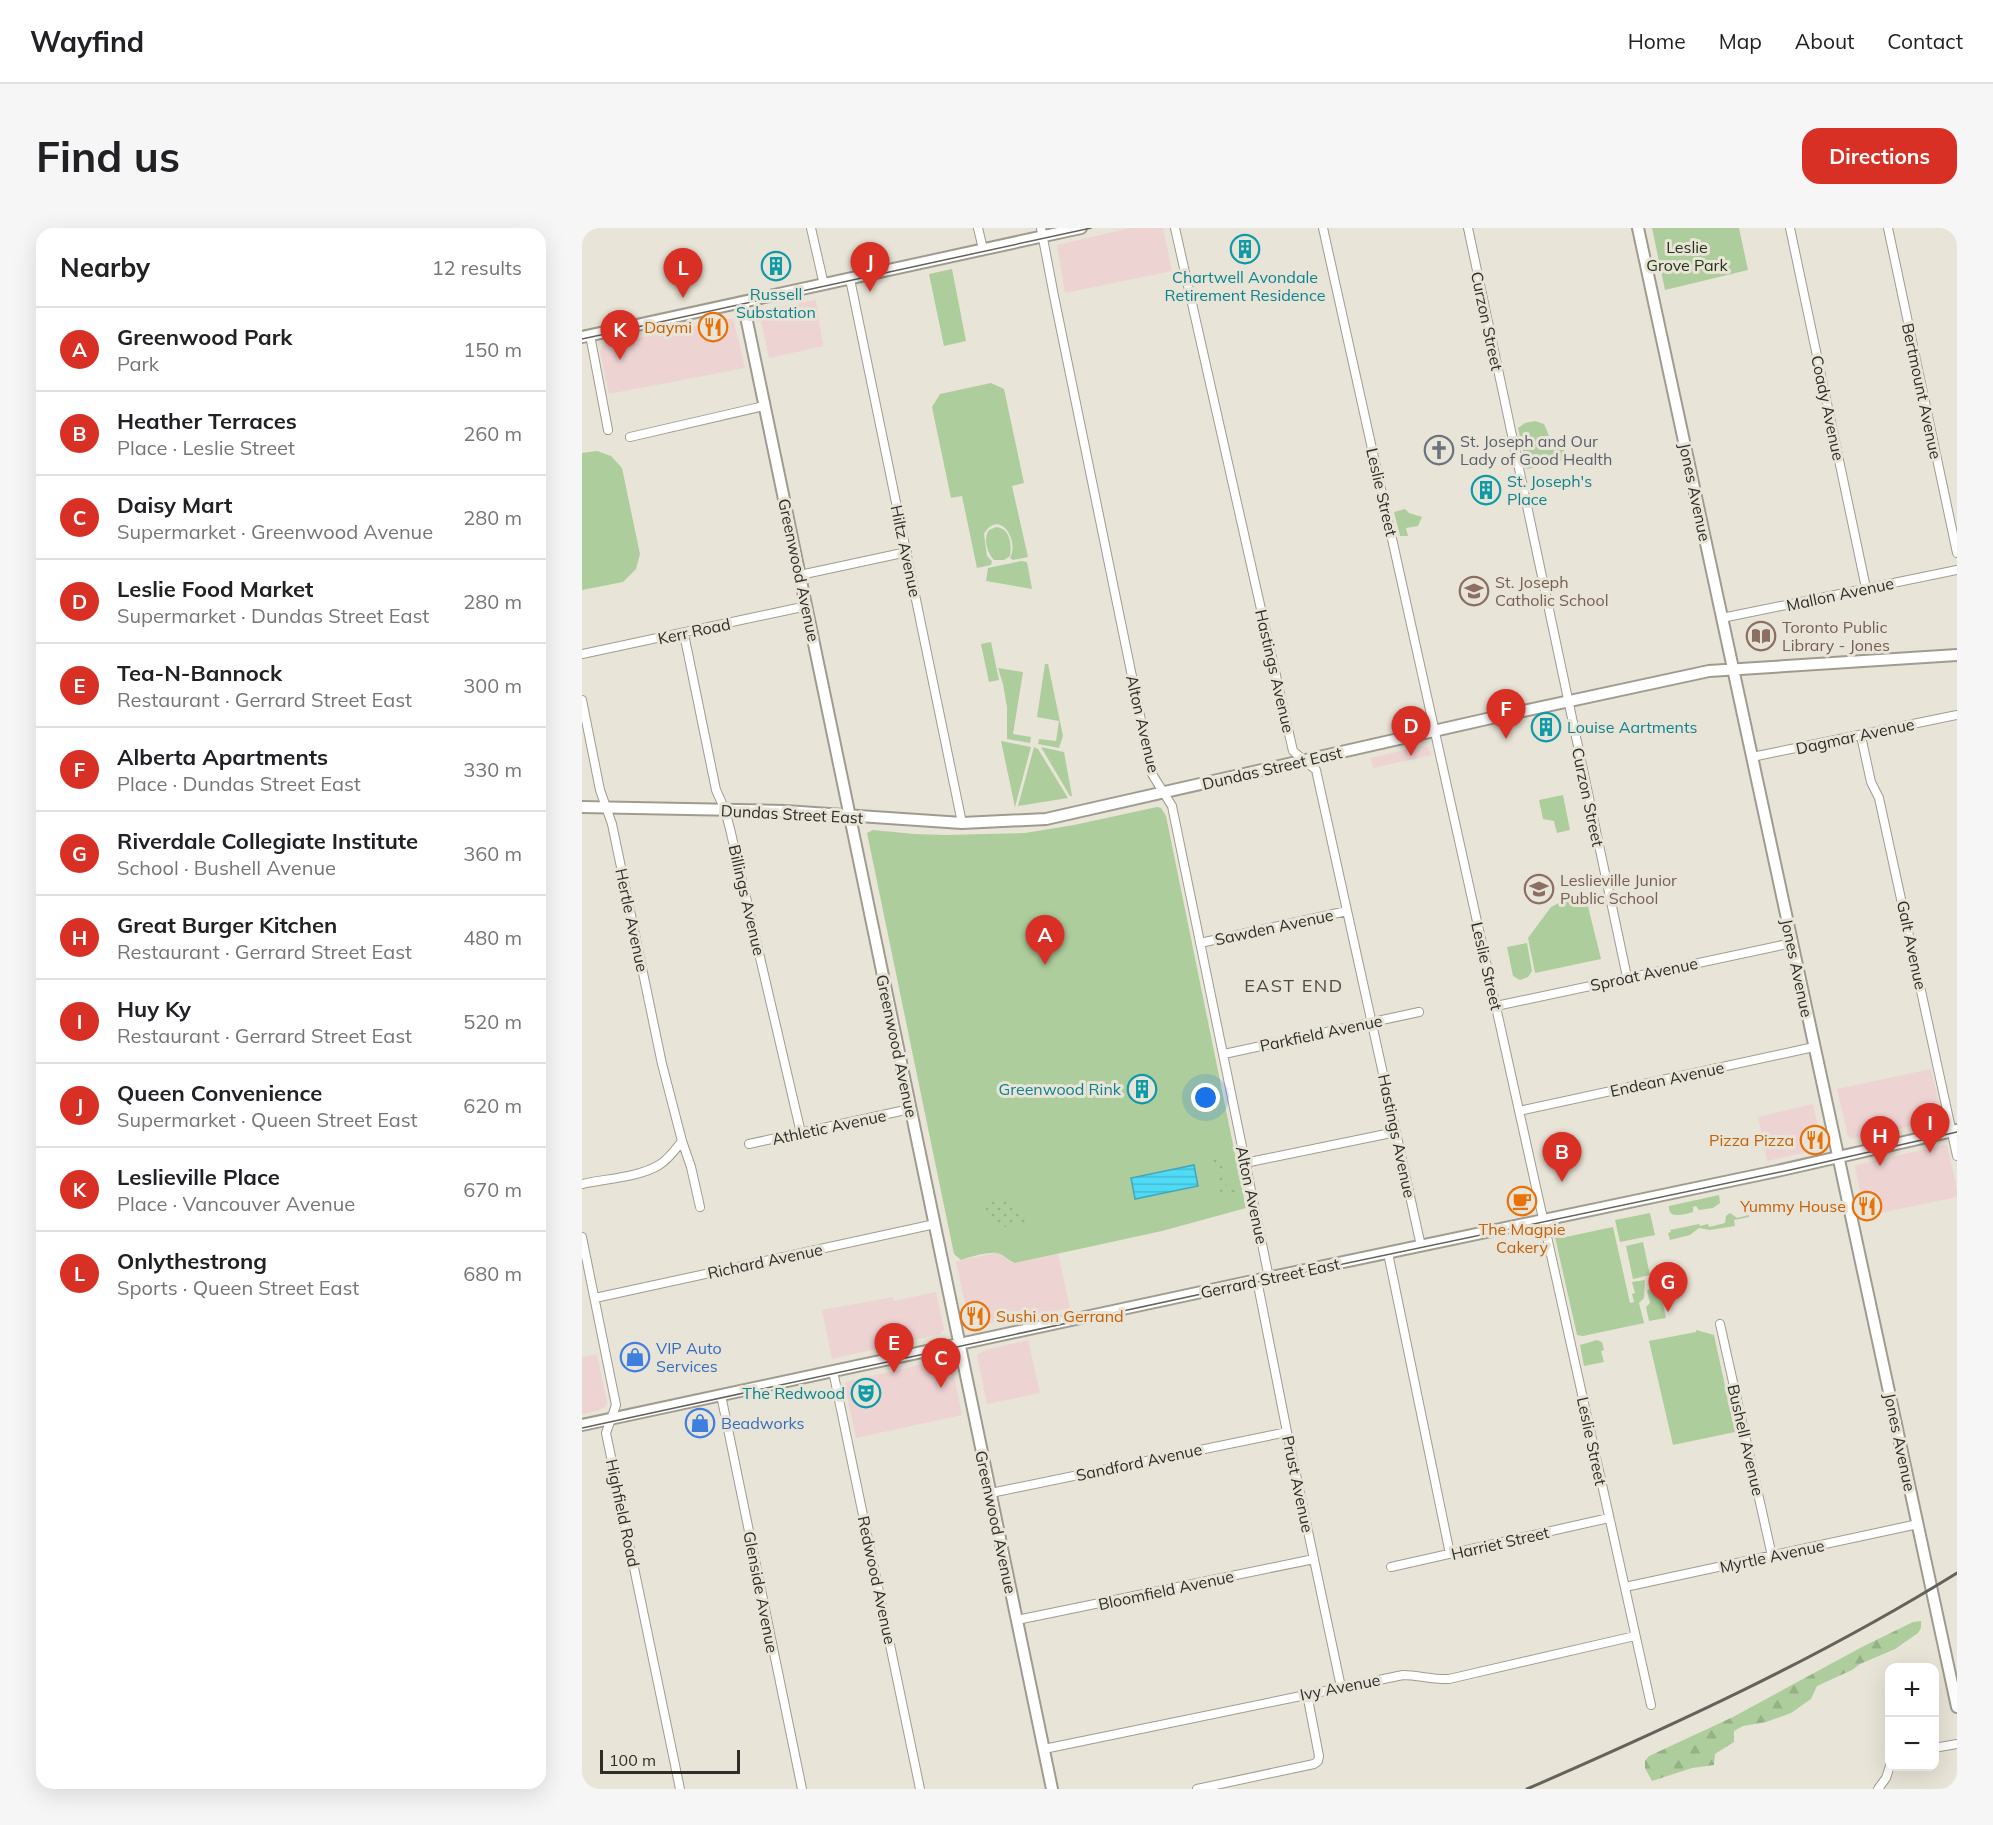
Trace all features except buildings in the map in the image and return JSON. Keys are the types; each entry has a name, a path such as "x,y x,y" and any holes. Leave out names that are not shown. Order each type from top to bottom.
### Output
{"street":[{"path":"811,228 824,285"},
{"path":"978,228 983,249"},
{"path":"608,430 586,336 983,249 1042,232 1081,228"},
{"name":"Hastings Avenue","path":"1176,228 1293,751 1316,770 1421,1246"},
{"name":"Curzon Street","path":"1468,228 1627,977"},
{"name":"Jones Avenue","path":"1638,228 1957,1706"},
{"name":"Coady Avenue","path":"1790,228 1866,588"},
{"name":"Bertmount Avenue","path":"1888,228 1957,553"},
{"name":"Leslie Street","path":"1324,230 1651,1705"},
{"name":"Alton Avenue","path":"1042,232 1152,774 1172,806 1269,1278"},
{"name":"Hiltz Avenue","path":"850,279 962,823"},
{"name":"Greenwood Avenue","path":"743,302 1052,1789"},
{"path":"630,436 764,406"},
{"path":"800,575 907,552"},
{"name":"Mallon Avenue","path":"1722,618 1957,570"},
{"name":"Kerr Road","path":"582,654 807,606"},
{"name":"Billings Avenue","path":"684,634 716,790 725,810 801,1133"},
{"name":"Dundas Street East","path":"582,807 785,811 962,823 1046,819 1709,671 1957,655"},
{"name":"Hertle Avenue","path":"582,700 600,790 612,824 662,1064 700,1207"},
{"name":"Dagmar Avenue","path":"1752,757 1957,715"},
{"name":"Galt Avenue","path":"1861,736 1871,782 1879,798 1954,1130 1957,1156"},
{"name":"Sawden Avenue","path":"1200,943 1347,911"},
{"name":"Sproat Avenue","path":"1496,1006 1792,943"},
{"name":"Parkfield Avenue","path":"1224,1054 1419,1012"},
{"name":"Endean Avenue","path":"1519,1111 1814,1047"},
{"name":"Athletic Avenue","path":"749,1144 910,1109"},
{"name":"Gerrard Street East","path":"582,1425 1543,1221 1954,1130"},
{"path":"1245,1163 1396,1132"},
{"path":"582,1184 641,1172 658,1166 682,1142"},
{"name":"Richard Avenue","path":"595,1298 935,1224"},
{"name":"Highfield Road","path":"582,1237 616,1405 606,1433 680,1789"},
{"path":"1388,1253 1450,1554"},
{"name":"Prust Avenue","path":"1257,1280 1341,1688"},
{"name":"Bushell Avenue","path":"1720,1324 1772,1556"},
{"name":"Redwood Avenue","path":"833,1371 920,1789"},
{"name":"Glenside Avenue","path":"721,1395 802,1789"},
{"name":"Sandford Avenue","path":"990,1493 1287,1432"},
{"name":"Harriet Street","path":"1390,1568 1609,1518"},
{"name":"Myrtle Avenue","path":"1625,1587 1918,1524"},
{"name":"Bloomfield Avenue","path":"1017,1620 1314,1559"},
{"name":"Ivy Avenue","path":"1044,1749 1402,1675 1414,1675 1432,1680 1449,1679 1635,1636"},
{"path":"1197,1789 1314,1764 1318,1761 1319,1756 1306,1694"},
{"path":"1939,1747 1957,1744"},
{"path":"1878,1789 1889,1771"}],"shaded area":[{"path":"1131,228 1163,228 1172,271 1065,293 1057,245"},
{"path":"816,300 823,346 769,358 759,311"},
{"path":"733,318 745,368 609,394 600,351 602,346"},
{"path":"1421,746 1428,748 1432,755 1373,768 1371,758"},
{"path":"1931,1069 1942,1117 1939,1121 1851,1139 1848,1136 1837,1089"},
{"path":"1813,1104 1821,1149 1767,1161 1758,1117"},
{"path":"1947,1145 1957,1197 1865,1216 1856,1165"},
{"path":"996,1253 1015,1263 1058,1254 1070,1308 972,1325 969,1322 956,1262"},
{"path":"936,1292 944,1329 940,1334 832,1359 822,1310 893,1297 894,1301"},
{"path":"1028,1340 1040,1393 987,1404 977,1355 986,1350"},
{"path":"597,1354 606,1406 600,1410 582,1414 582,1357"},
{"path":"945,1359 951,1362 962,1415 856,1438 846,1382"}],"green space":[{"name":"Leslie Grove Park","path":"1652,228 1739,228 1748,270 1665,290"},
{"path":"952,269 966,341 944,346 929,274"},
{"path":"991,383 1004,389 1024,483 1012,486 1028,557 1013,560 1010,558 1012,543 1010,536 1001,525 996,524 984,534 987,556 992,561 991,565 977,568 962,496 951,498 932,407 940,394"},
{"path":"1535,421 1544,424 1550,438 1556,440 1562,438 1566,460 1527,469 1518,428 1525,423"},
{"path":"597,451 611,456 622,468 640,554 636,569 623,582 582,590 582,453"},
{"path":"1405,509 1409,513 1422,517 1418,526 1406,528 1408,536 1400,536 1394,512"},
{"path":"996,527 1007,533 1010,542 1010,556 1004,560 994,560 987,545 987,533"},
{"path":"1021,561 1027,562 1032,589 986,581 988,568"},
{"path":"991,642 999,680 989,682 981,644"},
{"path":"1045,664 1048,664 1063,736 1059,748 1038,744 1039,739 1056,741 1059,721 1037,717"},
{"path":"998,668 1023,672 1013,734 1031,737 1030,743 1007,739 1007,707"},
{"path":"1001,741 1031,747 1015,807"},
{"path":"1034,747 1038,749 1068,798 1018,806"},
{"path":"1041,747 1064,752 1072,796 1070,796"},
{"path":"1563,795 1570,830 1557,833 1554,821 1543,819 1539,800"},
{"path":"1161,808 1166,816 1246,1208 1162,1231 1015,1263 997,1253 961,1260 954,1254 867,833 873,830 945,835 1025,833"},
{"path":"1584,890 1601,959 1535,973 1528,938 1551,907"},
{"path":"1527,943 1532,971 1528,977 1520,980 1513,976 1507,947"},
{"path":"1212,1155 1220,1156 1227,1188 1243,1189 1243,1192 1226,1195 1220,1191"},
{"path":"1719,1195 1720,1203 1713,1208 1699,1210 1696,1206 1693,1207 1693,1212 1677,1215 1669,1210 1669,1206"},
{"path":"1003,1199 1012,1202 1022,1211 1026,1225 1003,1227 982,1211 989,1203"},
{"path":"1650,1213 1655,1235 1620,1242 1615,1220"},
{"path":"1730,1213 1737,1218 1749,1215 1749,1217 1734,1220 1735,1226 1710,1230 1699,1228 1690,1235 1670,1240 1668,1233 1671,1232 1670,1230 1699,1224 1700,1226 1708,1224 1709,1227 1725,1223 1726,1216"},
{"path":"1613,1227 1630,1303 1634,1302 1632,1294 1635,1293 1632,1282 1645,1280 1644,1298 1639,1303 1644,1323 1583,1336 1577,1335 1555,1237 1561,1238"},
{"path":"1643,1242 1650,1275 1633,1279 1626,1246"},
{"path":"1657,1277 1666,1318 1649,1321 1646,1307 1650,1303 1647,1291 1652,1287 1651,1278"},
{"path":"1696,1330 1714,1335 1735,1432 1673,1445 1649,1341 1696,1332"},
{"path":"1597,1340 1602,1342 1604,1350 1601,1351 1604,1362 1584,1366 1580,1345"},
{"path":"1921,1621 1918,1633 1895,1649 1817,1686 1811,1699 1791,1713 1766,1722 1743,1726 1734,1731 1734,1742 1715,1754 1714,1765 1692,1768 1652,1781 1645,1768 1645,1761 1649,1756 1733,1717 1862,1647 1913,1622"}],"water":[{"path":"1194,1165 1198,1186 1135,1199 1131,1178"}],"tram line":[{"path":"582,339 1091,228"},
{"path":"582,1428 1790,1170 1957,1132"}],"railway":[{"path":"1527,1789 1637,1740 1800,1662 1957,1573"}],"place":[{"name":"Chartwell Avondale Retirement Residence","path":"1245,249"},
{"name":"Russell Substation","path":"776,266"},
{"name":"Queen Convenience","path":"870,292"},
{"name":"Onlythestrong","path":"683,298"},
{"name":"Daymi","path":"713,327"},
{"name":"Leslieville Place","path":"620,360"},
{"name":"St. Joseph and Our Lady of Good Health","path":"1439,450"},
{"name":"St. Joseph's Place","path":"1486,490"},
{"name":"St. Joseph Catholic School","path":"1474,591"},
{"name":"Toronto Public Library - Jones","path":"1761,636"},
{"name":"Louise Aartments","path":"1546,727"},
{"name":"Alberta Apartments","path":"1506,739"},
{"name":"Leslie Food Market","path":"1411,756"},
{"name":"Leslieville Junior Public School","path":"1539,889"},
{"name":"Greenwood Park","path":"1045,965"},
{"name":"Greenwood Rink","path":"1142,1089"},
{"name":"Pizza Pizza","path":"1815,1140"},
{"name":"Huy Ky","path":"1930,1153"},
{"name":"Great Burger Kitchen","path":"1880,1166"},
{"name":"Heather Terraces","path":"1562,1182"},
{"name":"The Magpie Cakery","path":"1522,1201"},
{"name":"Yummy House","path":"1867,1206"},
{"name":"Riverdale Collegiate Institute","path":"1668,1312"},
{"name":"Sushi on Gerrand","path":"975,1316"},
{"name":"VIP Auto Services","path":"635,1357"},
{"name":"Tea-N-Bannock","path":"894,1373"},
{"name":"Daisy Mart","path":"941,1388"},
{"name":"The Redwood","path":"866,1393"},
{"name":"Beadworks","path":"700,1423"}],"district":[{"name":"EAST END","path":"1294,985"}]}
